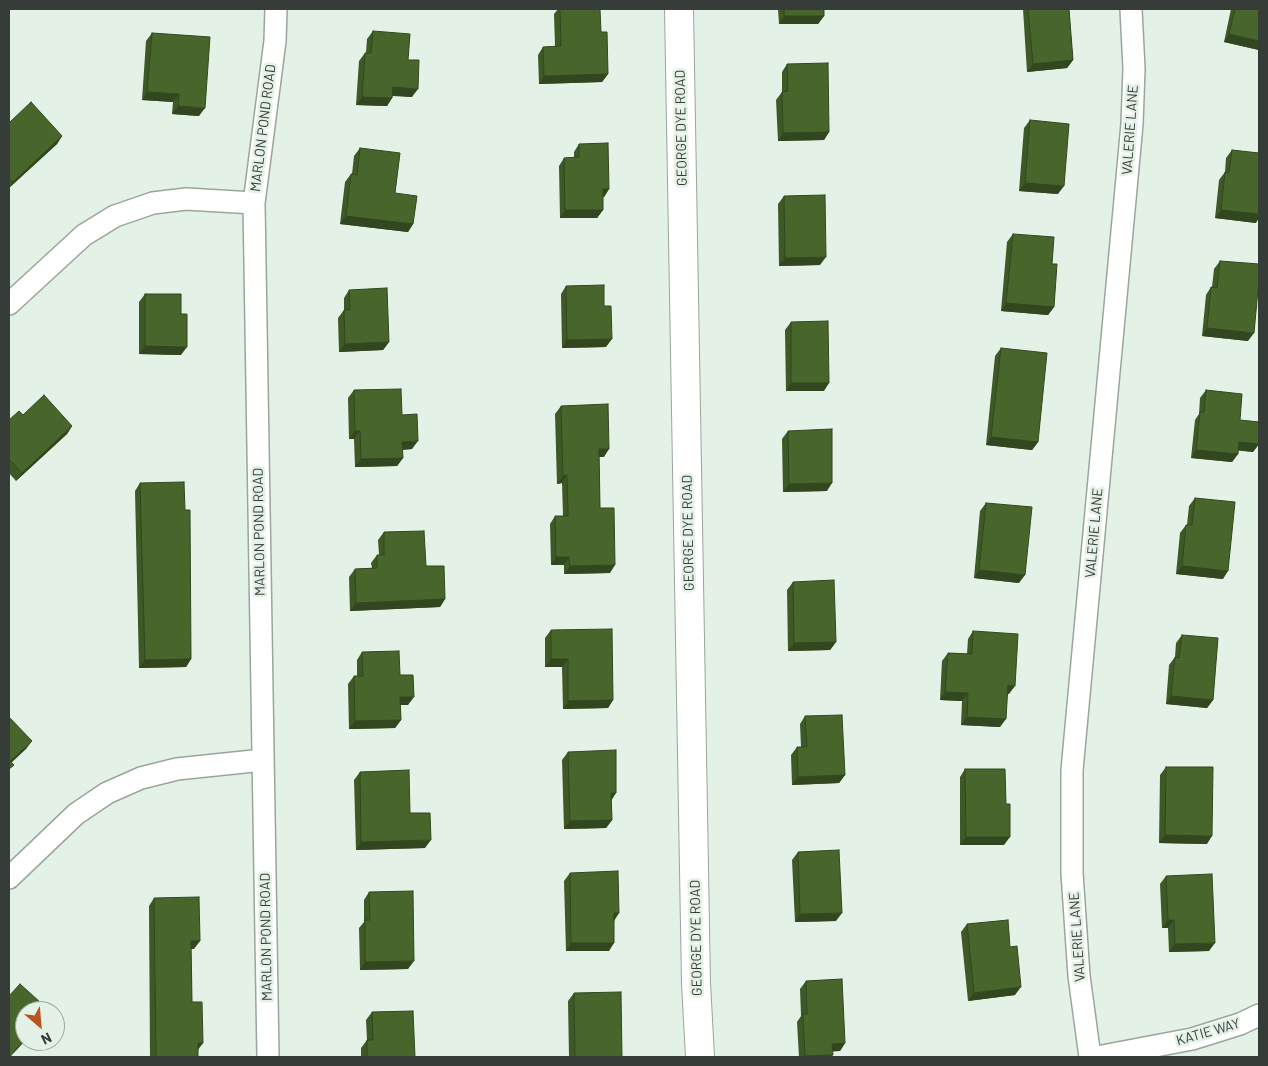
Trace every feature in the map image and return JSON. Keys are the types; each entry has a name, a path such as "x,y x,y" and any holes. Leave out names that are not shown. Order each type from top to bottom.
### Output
{"street":[{"name":"MARLON POND ROAD","path":"268,1057 254,203 275,41 276,9"},
{"name":"GEORGE DYE ROAD","path":"679,9 696,983 700,1057"},
{"name":"VALERIE LANE","path":"1090,1057 1079,976 1072,873 1072,770 1132,124 1134,69 1131,9"},
{"path":"9,304 84,236 115,216 153,203 186,199 254,203"},
{"path":"9,878 76,814 107,793 141,778 177,769 263,760"},
{"name":"KATIE WAY","path":"1097,1057 1192,1039 1240,1024 1259,1015"}],"building":[{"path":"560,9 600,9 601,32 607,32 608,74 544,76 543,47 561,46"},
{"path":"784,9 824,9 824,16 784,16"},
{"path":"1028,9 1069,9 1073,60 1033,64"},
{"path":"1235,9 1259,9 1259,41 1229,34"},
{"path":"373,31 410,34 408,60 419,60 418,89 393,87 392,98 362,97 365,53 371,53"},
{"path":"152,33 210,37 205,108 178,106 179,94 147,92"},
{"path":"828,63 829,132 783,133 782,92 788,91 787,64"},
{"path":"31,102 62,136 13,182 9,178 9,123"},
{"path":"1030,120 1069,124 1064,186 1025,183"},
{"path":"608,143 609,189 603,189 603,210 565,210 564,158 579,157 579,144"},
{"path":"360,148 400,153 395,193 417,196 413,224 346,216 351,174 357,175"},
{"path":"1232,150 1259,153 1259,214 1221,210 1225,172 1229,172"},
{"path":"825,195 826,257 785,258 784,196"},
{"path":"1013,234 1054,237 1052,264 1057,264 1054,307 1006,303"},
{"path":"1220,261 1259,264 1254,333 1207,328 1211,287 1217,288"},
{"path":"604,285 604,306 611,306 612,339 567,340 566,286"},
{"path":"387,288 389,342 345,344 344,310 350,310 349,290"},
{"path":"145,294 181,294 181,314 187,314 187,347 145,346"},
{"path":"828,321 829,383 791,383 791,322"},
{"path":"1001,348 1047,353 1038,442 991,437"},
{"path":"401,389 402,415 417,414 418,441 402,442 403,458 361,459 360,431 355,431 354,390"},
{"path":"1206,390 1242,394 1240,420 1259,422 1259,444 1239,442 1238,454 1196,450 1200,412 1204,412"},
{"path":"44,395 72,426 22,473 9,459 9,420 19,411 23,415"},
{"path":"608,404 609,449 599,449 600,508 614,508 615,565 570,566 569,557 556,557 555,516 568,516 567,475 563,476 561,406"},
{"path":"832,429 832,483 789,484 788,431"},
{"path":"184,482 185,510 190,510 191,659 145,660 140,483"},
{"path":"1195,498 1235,502 1228,571 1182,566 1186,525 1192,525"},
{"path":"986,503 1032,507 1025,575 979,570"},
{"path":"424,531 426,566 444,566 445,599 356,603 355,569 377,568 377,555 384,555 384,532"},
{"path":"834,580 836,642 794,643 793,582"},
{"path":"612,629 613,700 568,701 568,659 551,659 551,630"},
{"path":"973,631 1018,634 1015,686 1008,685 1006,719 967,717 968,693 945,692 948,653 972,654"},
{"path":"1182,635 1218,638 1213,700 1171,696 1175,657 1179,658"},
{"path":"399,651 400,675 413,675 414,697 400,697 401,720 355,721 354,676 363,676 362,652"},
{"path":"842,715 845,775 798,777 797,747 807,747 805,716"},
{"path":"9,717 32,741 10,761 14,765 9,769"},
{"path":"616,750 616,793 611,793 612,820 570,821 568,752"},
{"path":"1166,767 1213,767 1212,836 1165,835"},
{"path":"965,769 1005,769 1006,804 1010,804 1010,837 966,837"},
{"path":"409,770 410,813 430,813 431,840 361,842 360,772"},
{"path":"839,850 842,913 800,914 798,852"},
{"path":"618,871 619,913 614,913 614,943 571,943 570,873"},
{"path":"1212,874 1215,943 1175,944 1174,920 1168,920 1166,876"},
{"path":"413,891 414,961 365,962 365,920 370,920 369,892"},
{"path":"199,897 200,941 191,941 192,1002 202,1002 203,1043 198,1043 198,1057 156,1057 154,898"},
{"path":"1008,920 1010,947 1017,946 1021,987 974,993 967,924"},
{"path":"842,979 845,1043 832,1044 833,1055 805,1056 803,1014 807,1014 806,981"},
{"path":"20,984 39,1001 15,1001 15,1050 9,1057 9,996"},
{"path":"621,992 622,1057 575,1057 574,993"},
{"path":"413,1011 415,1057 367,1057 367,1040 373,1040 372,1012"}]}
